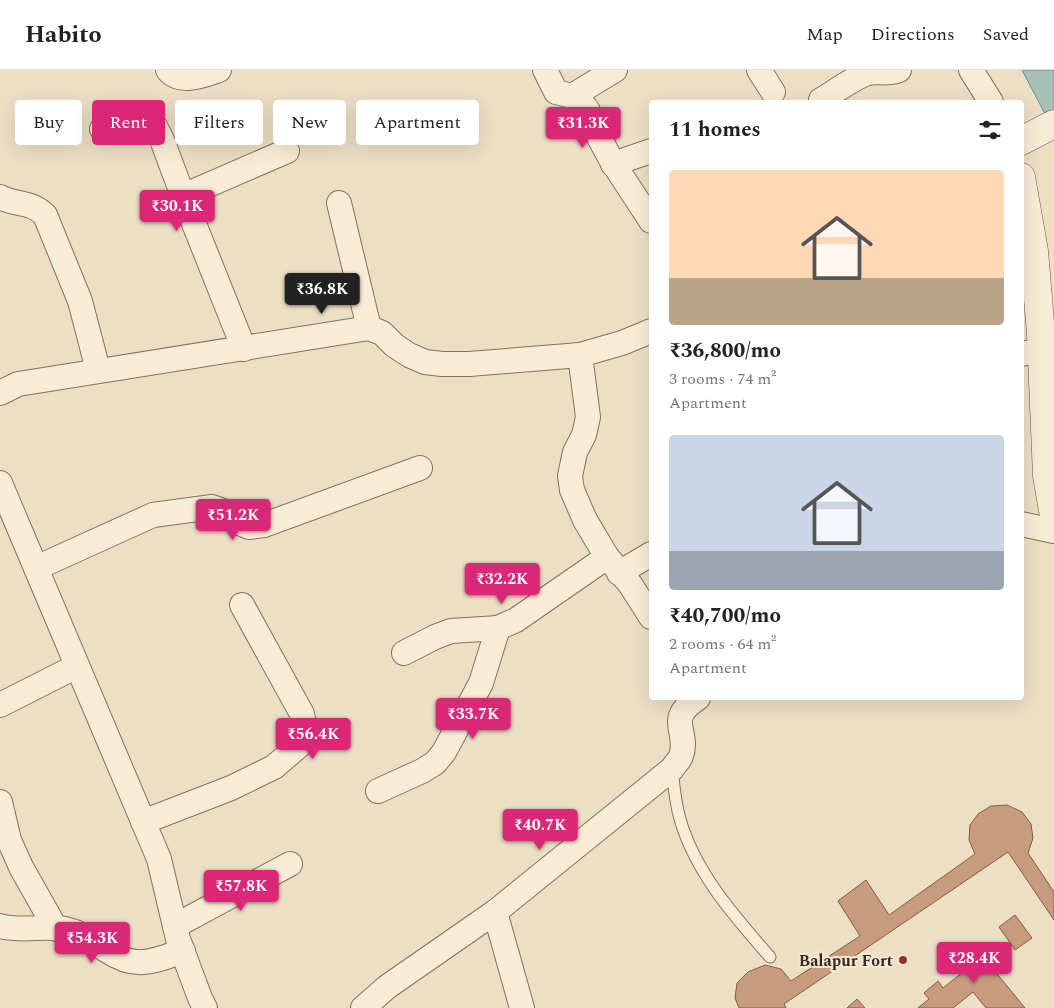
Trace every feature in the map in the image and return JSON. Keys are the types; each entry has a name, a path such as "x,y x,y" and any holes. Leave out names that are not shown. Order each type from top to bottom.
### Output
{"street":[{"path":"168,70 172,74 184,78 200,77 219,70"},
{"path":"545,70 556,92 572,96 581,101 588,111 596,132 613,164 649,219"},
{"path":"572,96 615,70"},
{"path":"759,70 772,92"},
{"path":"821,100 865,74 874,72 892,73 899,70"},
{"path":"971,70 989,100"},
{"path":"164,145 244,348"},
{"path":"183,196 287,151"},
{"path":"613,164 649,152"},
{"path":"0,197 8,201 37,207 45,216 80,301 98,370"},
{"path":"339,203 369,328"},
{"path":"1024,210 1026,232 1034,251 1031,352 1054,516"},
{"path":"0,393 18,384 369,328 382,333 394,345 409,355 425,362 442,364 469,364 580,355 649,333"},
{"path":"580,355 588,417 584,435 575,452 570,476 572,490 585,520 613,565 630,584 649,613"},
{"path":"36,568 153,515 212,507 226,512 238,522 249,527 264,525 420,468"},
{"path":"0,483 159,860 182,951 205,1008"},
{"path":"1024,525 1054,532"},
{"path":"404,653 435,636 451,631 498,628 516,620 613,565 649,555"},
{"path":"143,822 231,788 274,767 301,744 305,728 302,714 242,605"},
{"path":"378,791 422,771 435,763 444,752 481,683 498,628"},
{"path":"0,705 77,666"},
{"path":"363,1008 387,987 494,912 672,769 681,756 682,743 679,722 681,713 694,700"},
{"path":"0,802 8,840 56,929"},
{"path":"175,926 290,864"},
{"path":"494,912 522,1008"},
{"path":"0,926 12,929 64,929 87,936 123,960 152,962 182,951"}],"lane":[{"path":"672,769 676,805 687,838 704,872 726,906 770,958"}],"water":[{"path":"1022,70 1054,70 1054,131"}],"building":[{"path":"1007,805 1022,812 1031,824 1033,838 1028,853 1054,892 1054,920 1008,852 784,1004 786,1008 739,1008 735,998 737,983 748,972 765,965 781,969 791,981 860,936 838,901 866,880 889,915 975,854 969,840 970,825 978,814 991,806"},
{"path":"1015,915 1032,938 1015,950 999,927"},
{"path":"989,945 1003,962 994,970 1025,1008 986,1008 973,992 953,1008 918,1008 929,999 924,993 938,981 943,988 963,972 955,963 972,949 977,955"},
{"path":"857,999 865,1008 847,1008"}],"place":[{"name":"Balapur Fort","path":"903,960"}]}
